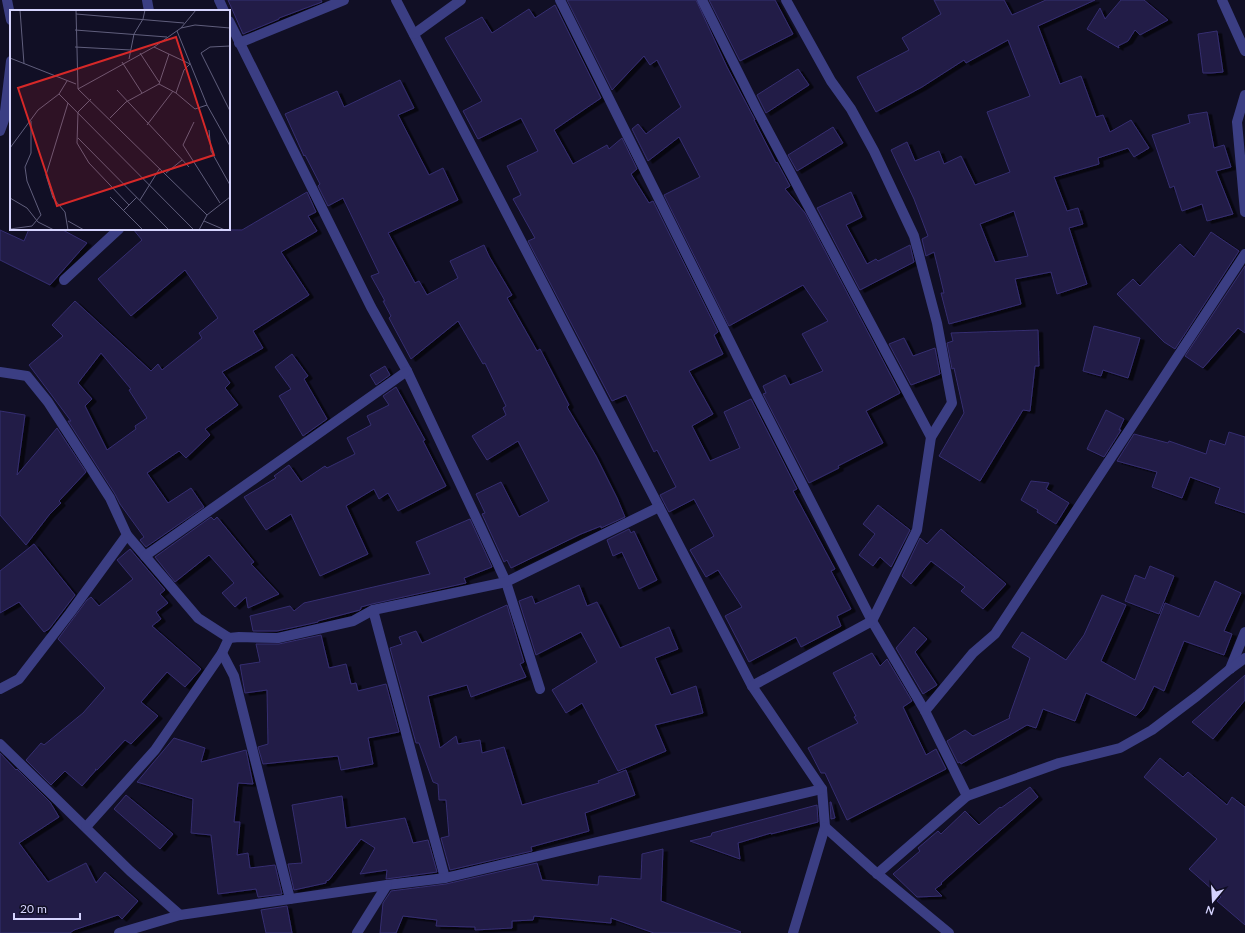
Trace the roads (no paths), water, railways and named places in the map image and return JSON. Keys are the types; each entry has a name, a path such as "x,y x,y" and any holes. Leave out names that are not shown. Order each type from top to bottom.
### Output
{"street":[{"path":"7,0 10,15"},
{"path":"147,0 149,10"},
{"path":"219,0 224,10"},
{"path":"239,43 344,0"},
{"path":"396,0 752,686 822,789 825,828 792,933"},
{"path":"414,34 461,0"},
{"path":"560,0 756,394 872,621 925,711 967,796"},
{"path":"702,0 756,108 931,437"},
{"path":"752,686 872,621 917,530 931,437 952,403 937,323 914,236 874,151 851,109 831,81 786,0"},
{"path":"1222,0 1245,51"},
{"path":"230,23 371,307 407,371 506,582 540,689"},
{"path":"0,131 4,120 10,69"},
{"path":"1245,96 1237,122 1245,212"},
{"path":"64,280 118,230"},
{"path":"925,711 974,653 995,634 1245,254"},
{"path":"145,556 407,371"},
{"path":"0,372 26,376 48,402 110,498 127,535 198,618 229,638 278,638 353,621 373,610 506,582 659,507"},
{"path":"0,688 19,679 70,613 127,535"},
{"path":"373,610 445,878"},
{"path":"1230,669 1245,632"},
{"path":"86,827 155,750 222,653 229,638"},
{"path":"222,653 234,676 290,899"},
{"path":"877,874 967,796 1059,763 1120,748 1152,730 1245,658"},
{"path":"0,744 130,871 180,915"},
{"path":"120,933 180,915 445,878 822,789"},
{"path":"825,828 877,874 949,933"},
{"path":"357,933 387,885"}]}
